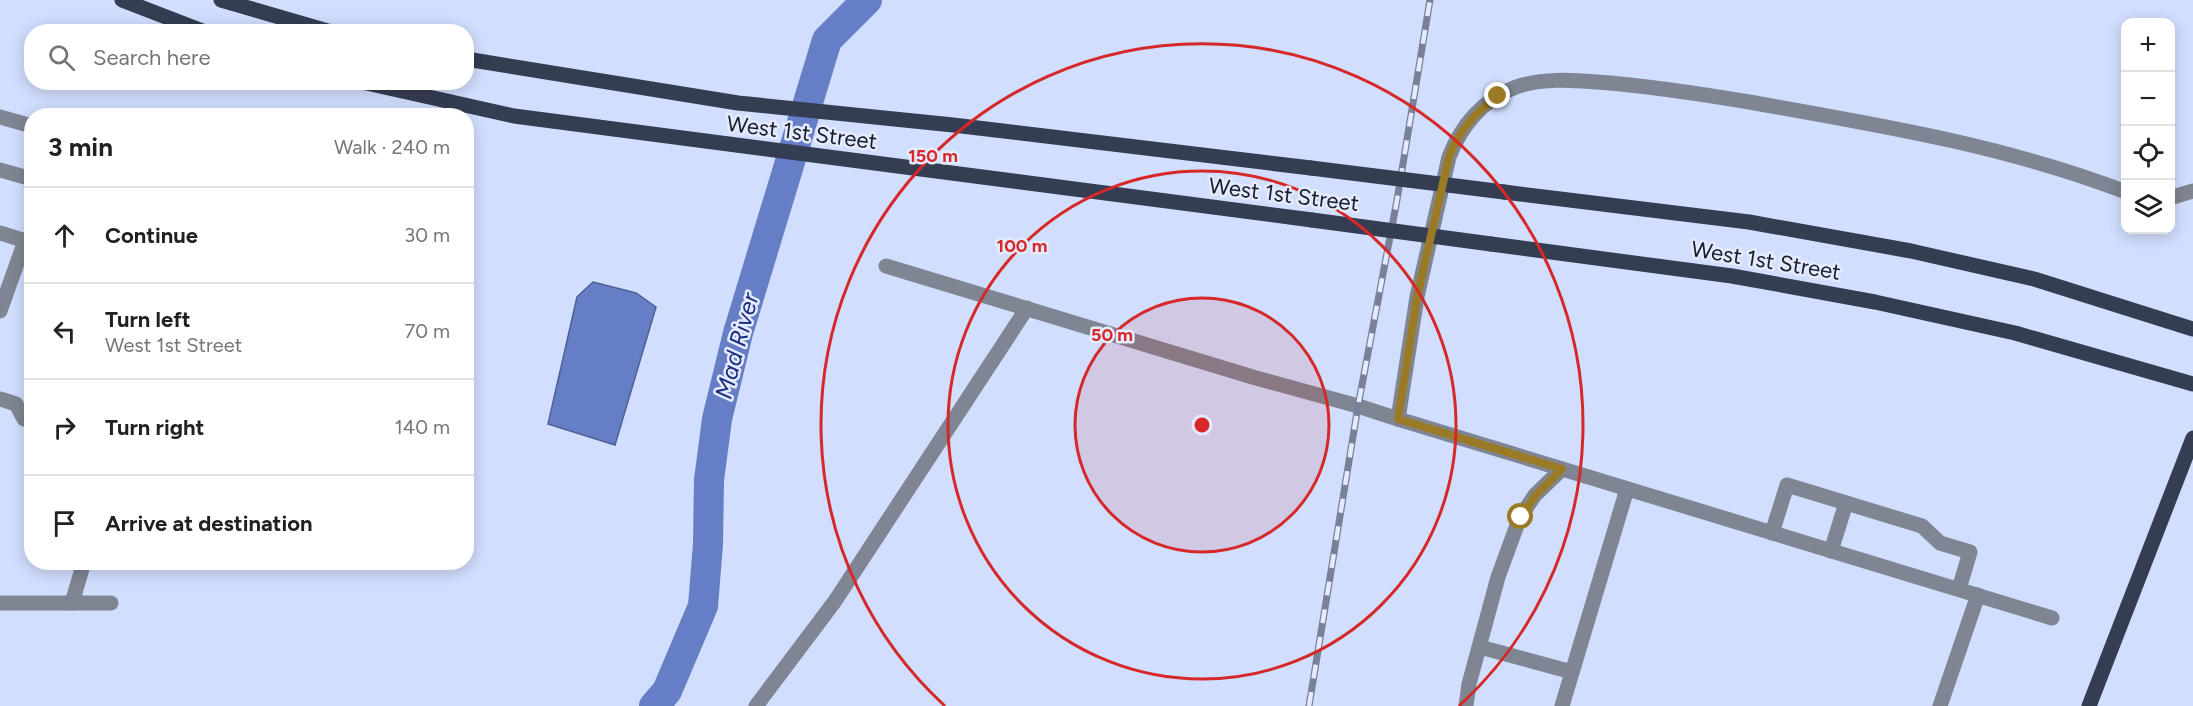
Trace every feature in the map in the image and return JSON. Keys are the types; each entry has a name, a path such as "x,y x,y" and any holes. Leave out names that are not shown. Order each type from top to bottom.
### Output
{"main road":[{"path":"122,0 185,24"},
{"path":"221,0 304,24"},
{"name":"West 1st Street","path":"474,60 738,103 953,125 1749,222 1911,252 2034,279 2193,329"},
{"name":"West 1st Street","path":"398,90 514,116 1732,276 1875,302 2015,333 2193,384"},
{"path":"2089,706 2193,438"}],"street":[{"path":"1398,419 1417,297 1449,157 1465,125 1480,109 1498,96 1517,87 1571,80 1632,84 1695,92 1931,135 2028,159 2082,175 2121,190"},
{"path":"0,117 24,124"},
{"path":"0,170 24,177"},
{"path":"2175,196 2193,191"},
{"path":"0,234 24,241"},
{"path":"0,311 24,252"},
{"path":"886,266 1256,378 1358,406 2052,618"},
{"path":"756,706 836,601 1027,308"},
{"path":"0,399 16,404 24,419"},
{"path":"1466,706 1469,684 1498,578 1521,517 1536,495 1562,469"},
{"path":"1772,533 1787,485 1922,526 1940,543 1970,552 1959,589"},
{"path":"1562,706 1627,489"},
{"path":"1830,551 1846,503"},
{"path":"72,603 82,570"},
{"path":"1940,706 1978,595"},
{"path":"0,603 111,603"},
{"path":"1480,648 1572,672"}],"water":[{"path":"593,282 636,293 656,307 615,445 548,424 577,297"}],"waterway":[{"name":"Mad River","path":"654,706 667,691 703,606 708,544 709,480 717,419 738,333 827,40 867,0"}],"railway":[{"path":"1309,706 1358,406 1397,200 1430,0"}],"route":[{"path":"1498,96 1480,109 1465,125 1449,157 1417,297 1398,419 1562,469 1536,495 1521,517"}]}
